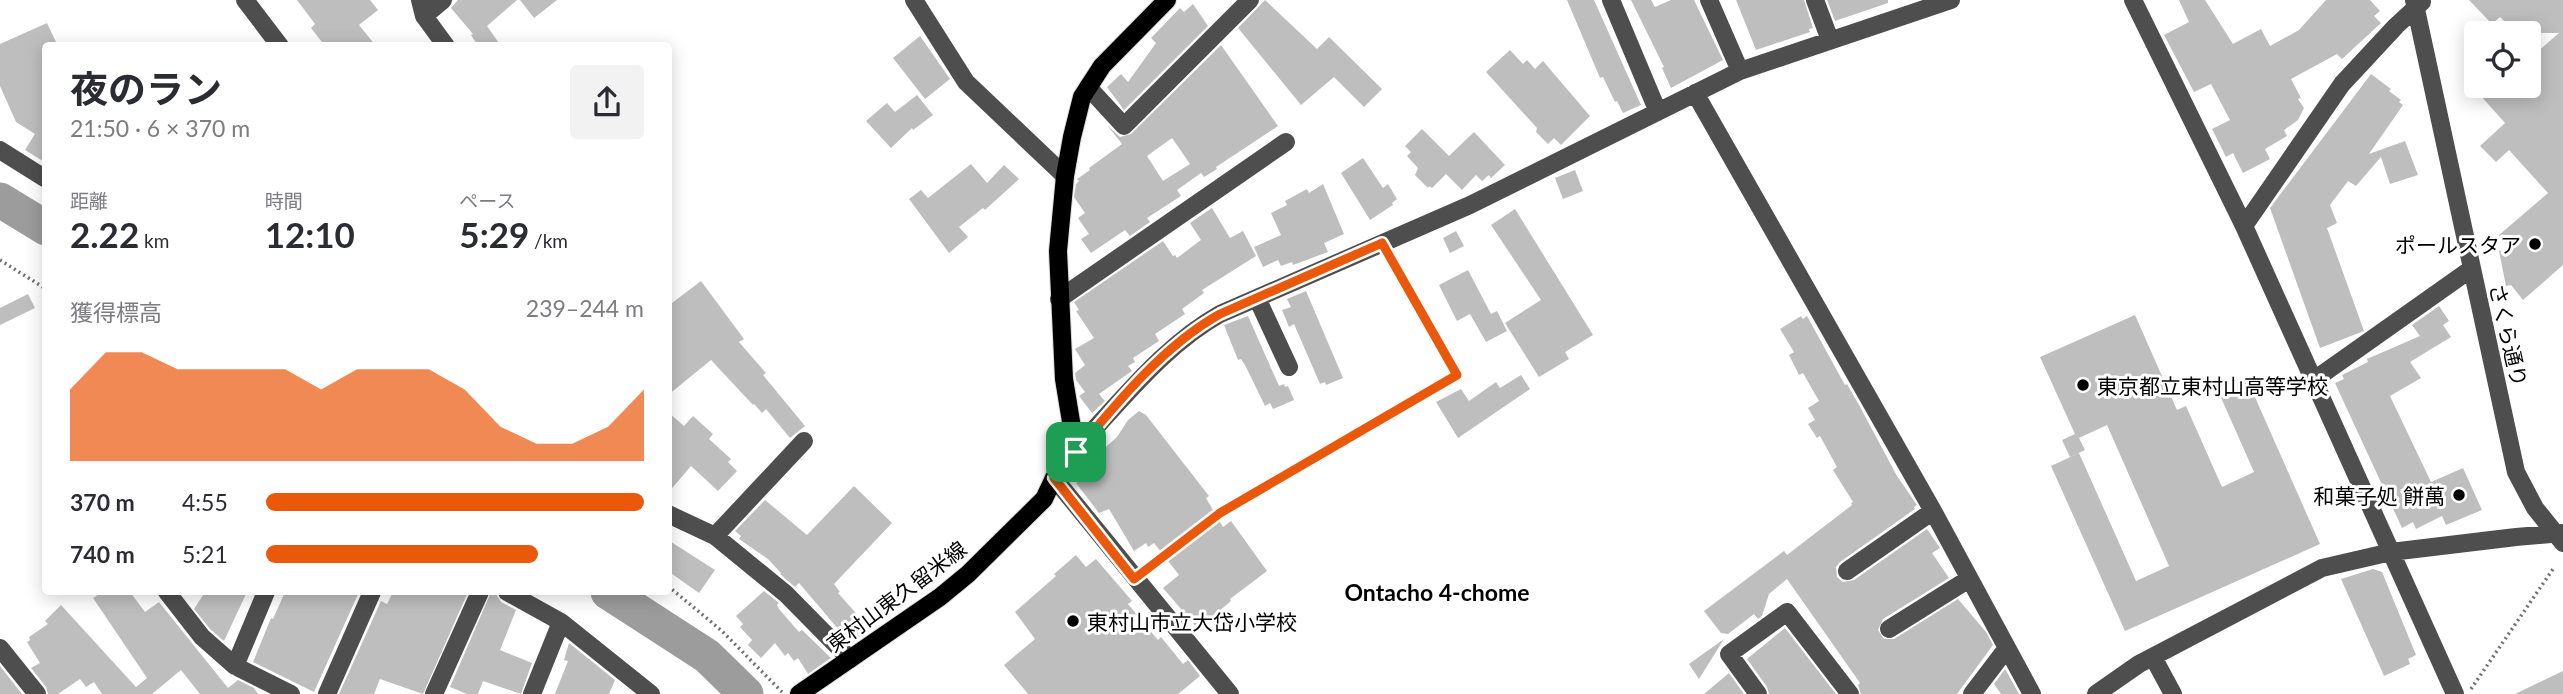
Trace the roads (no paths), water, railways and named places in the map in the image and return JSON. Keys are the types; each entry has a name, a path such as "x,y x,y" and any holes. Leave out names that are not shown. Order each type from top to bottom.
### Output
{"main road":[{"path":"1076,452 1064,379 1059,299 1058,251 1065,176 1082,97 1102,66 1167,0"},
{"name":"東村山東久留米線","path":"799,694 968,574 1044,499 1054,478 1076,452"}],"street":[{"path":"245,0 277,42"},
{"path":"443,0 422,8 443,42"},
{"path":"914,0 966,82 1065,176"},
{"path":"1088,87 1124,126 1250,0"},
{"path":"1611,0 1658,112"},
{"path":"1709,0 1740,71"},
{"path":"1815,0 1830,40"},
{"path":"1076,452 1082,442 1173,347 1198,326 1470,205 1740,71 1830,40 1911,6 1951,0"},
{"path":"2133,0 2244,226 2455,694"},
{"path":"2244,226 2343,84 2418,3"},
{"name":"さくら通り","path":"2418,3 2471,269 2516,472 2535,508 2560,537"},
{"path":"1695,93 1933,511 2032,694"},
{"path":"1059,299 1286,142"},
{"path":"0,150 42,176"},
{"path":"2314,380 2471,269"},
{"path":"1257,298 1289,367"},
{"path":"715,536 804,441"},
{"path":"1054,478 1230,694"},
{"path":"1847,571 1933,511"},
{"path":"672,516 715,536 786,594 850,659"},
{"path":"2096,694 2153,657 2322,568 2391,552 2560,537"},
{"path":"1889,629 1969,579"},
{"path":"169,595 202,637 235,666 291,694"},
{"path":"235,666 265,595"},
{"path":"327,694 371,595"},
{"path":"434,694 479,595"},
{"path":"513,595 561,622 635,687 652,694"},
{"path":"1758,694 1729,654 1787,612 1850,694"},
{"path":"532,694 561,622"},
{"path":"1972,694 2007,648"},
{"path":"0,649 37,694"},
{"path":"2153,657 2173,694"}],"waterway":[{"path":"0,200 42,226"},
{"path":"613,595 707,656 746,694"}],"place":[{"name":"ポールスタア","path":"2535,244"},
{"name":"東京都立東村山高等学校","path":"2083,385"},
{"name":"和菓子処 餅萬","path":"2459,495"},
{"name":"東村山市立大岱小学校","path":"1073,621"}],"district":[{"name":"Ontacho 4-chome","path":"1437,592"}]}
